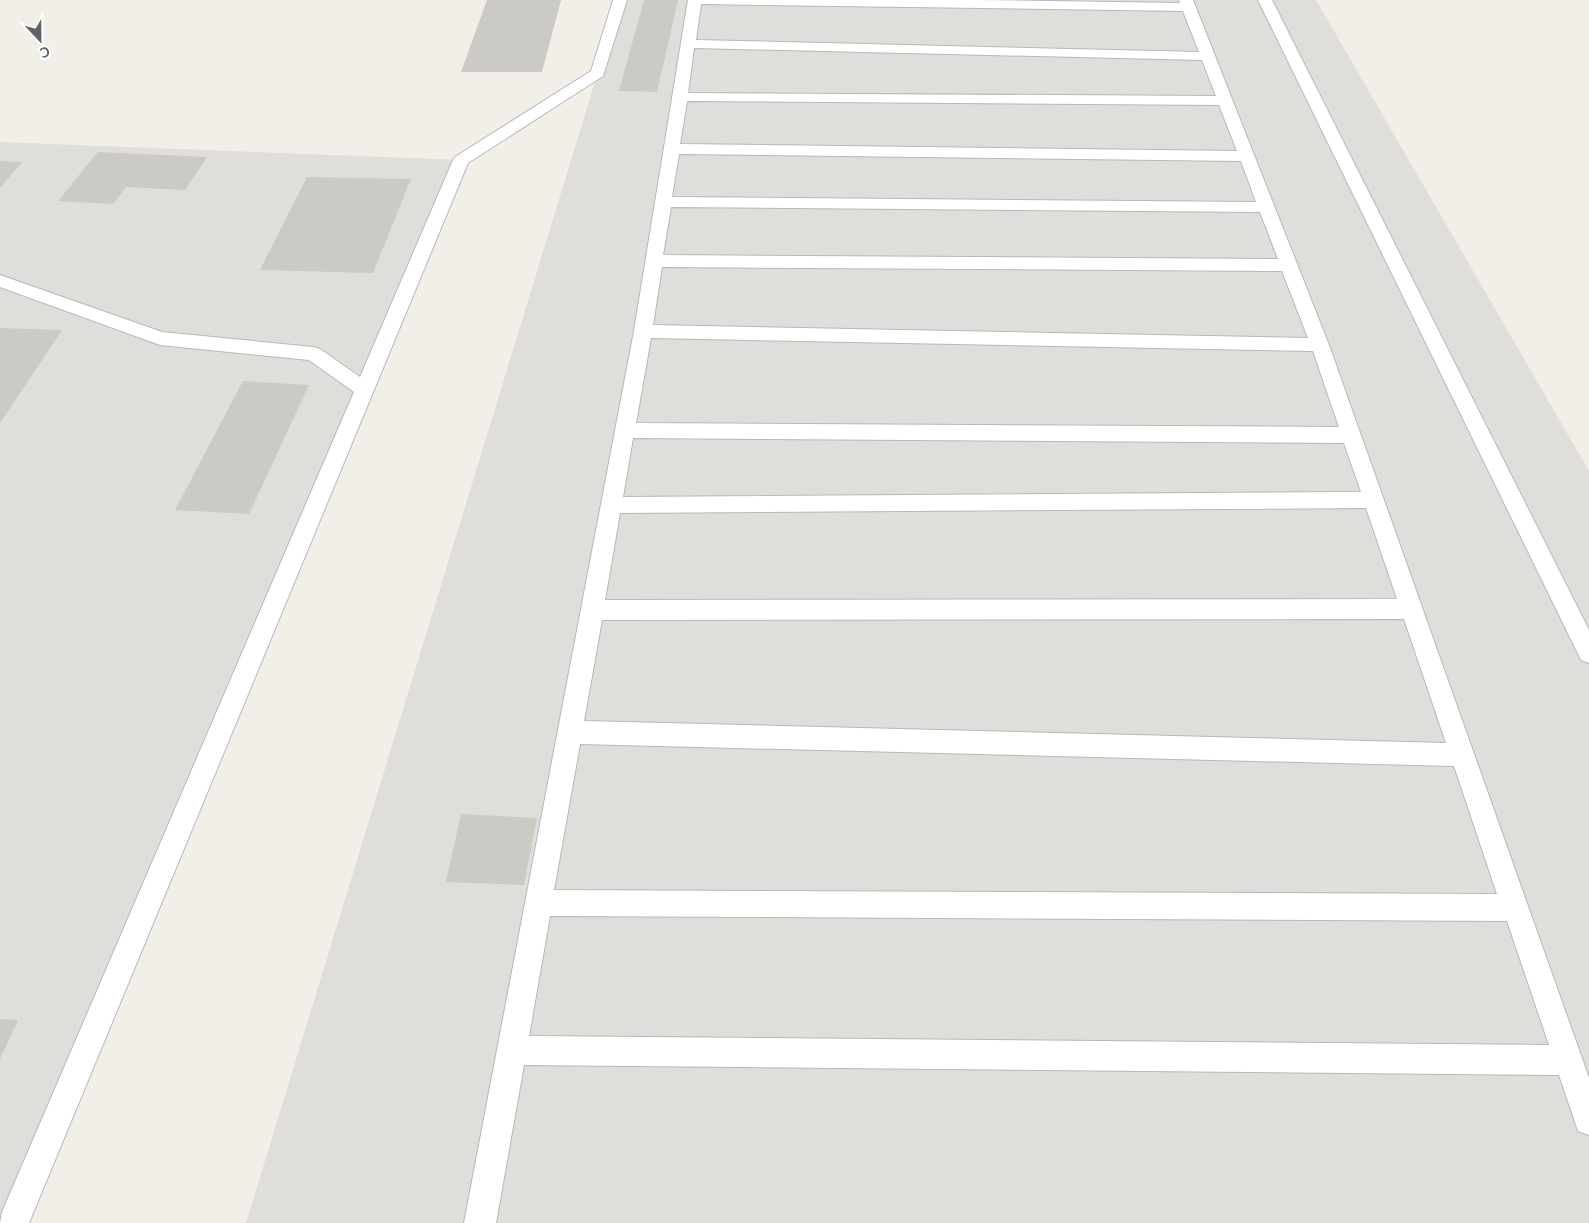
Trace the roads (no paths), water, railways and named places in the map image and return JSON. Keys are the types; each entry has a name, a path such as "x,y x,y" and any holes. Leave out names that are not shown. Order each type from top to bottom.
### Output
{"lane":[{"path":"13,1223 461,160 598,73 620,0"},
{"path":"480,1223 643,331 695,0 1188,4 1320,345 1589,1120"},
{"path":"1265,0 1589,652"},
{"path":"688,44 1208,56"},
{"path":"680,97 1226,101"},
{"path":"672,149 1246,156"},
{"path":"663,202 1266,207"},
{"path":"654,261 1289,265"},
{"path":"0,281 160,338 313,354 364,388"},
{"path":"643,331 1320,345"},
{"path":"625,430 1351,435"},
{"path":"612,505 1374,500"},
{"path":"592,610 1411,609"},
{"path":"570,732 1462,755"},
{"path":"538,903 1515,908"},
{"path":"512,1050 1568,1060"}]}
